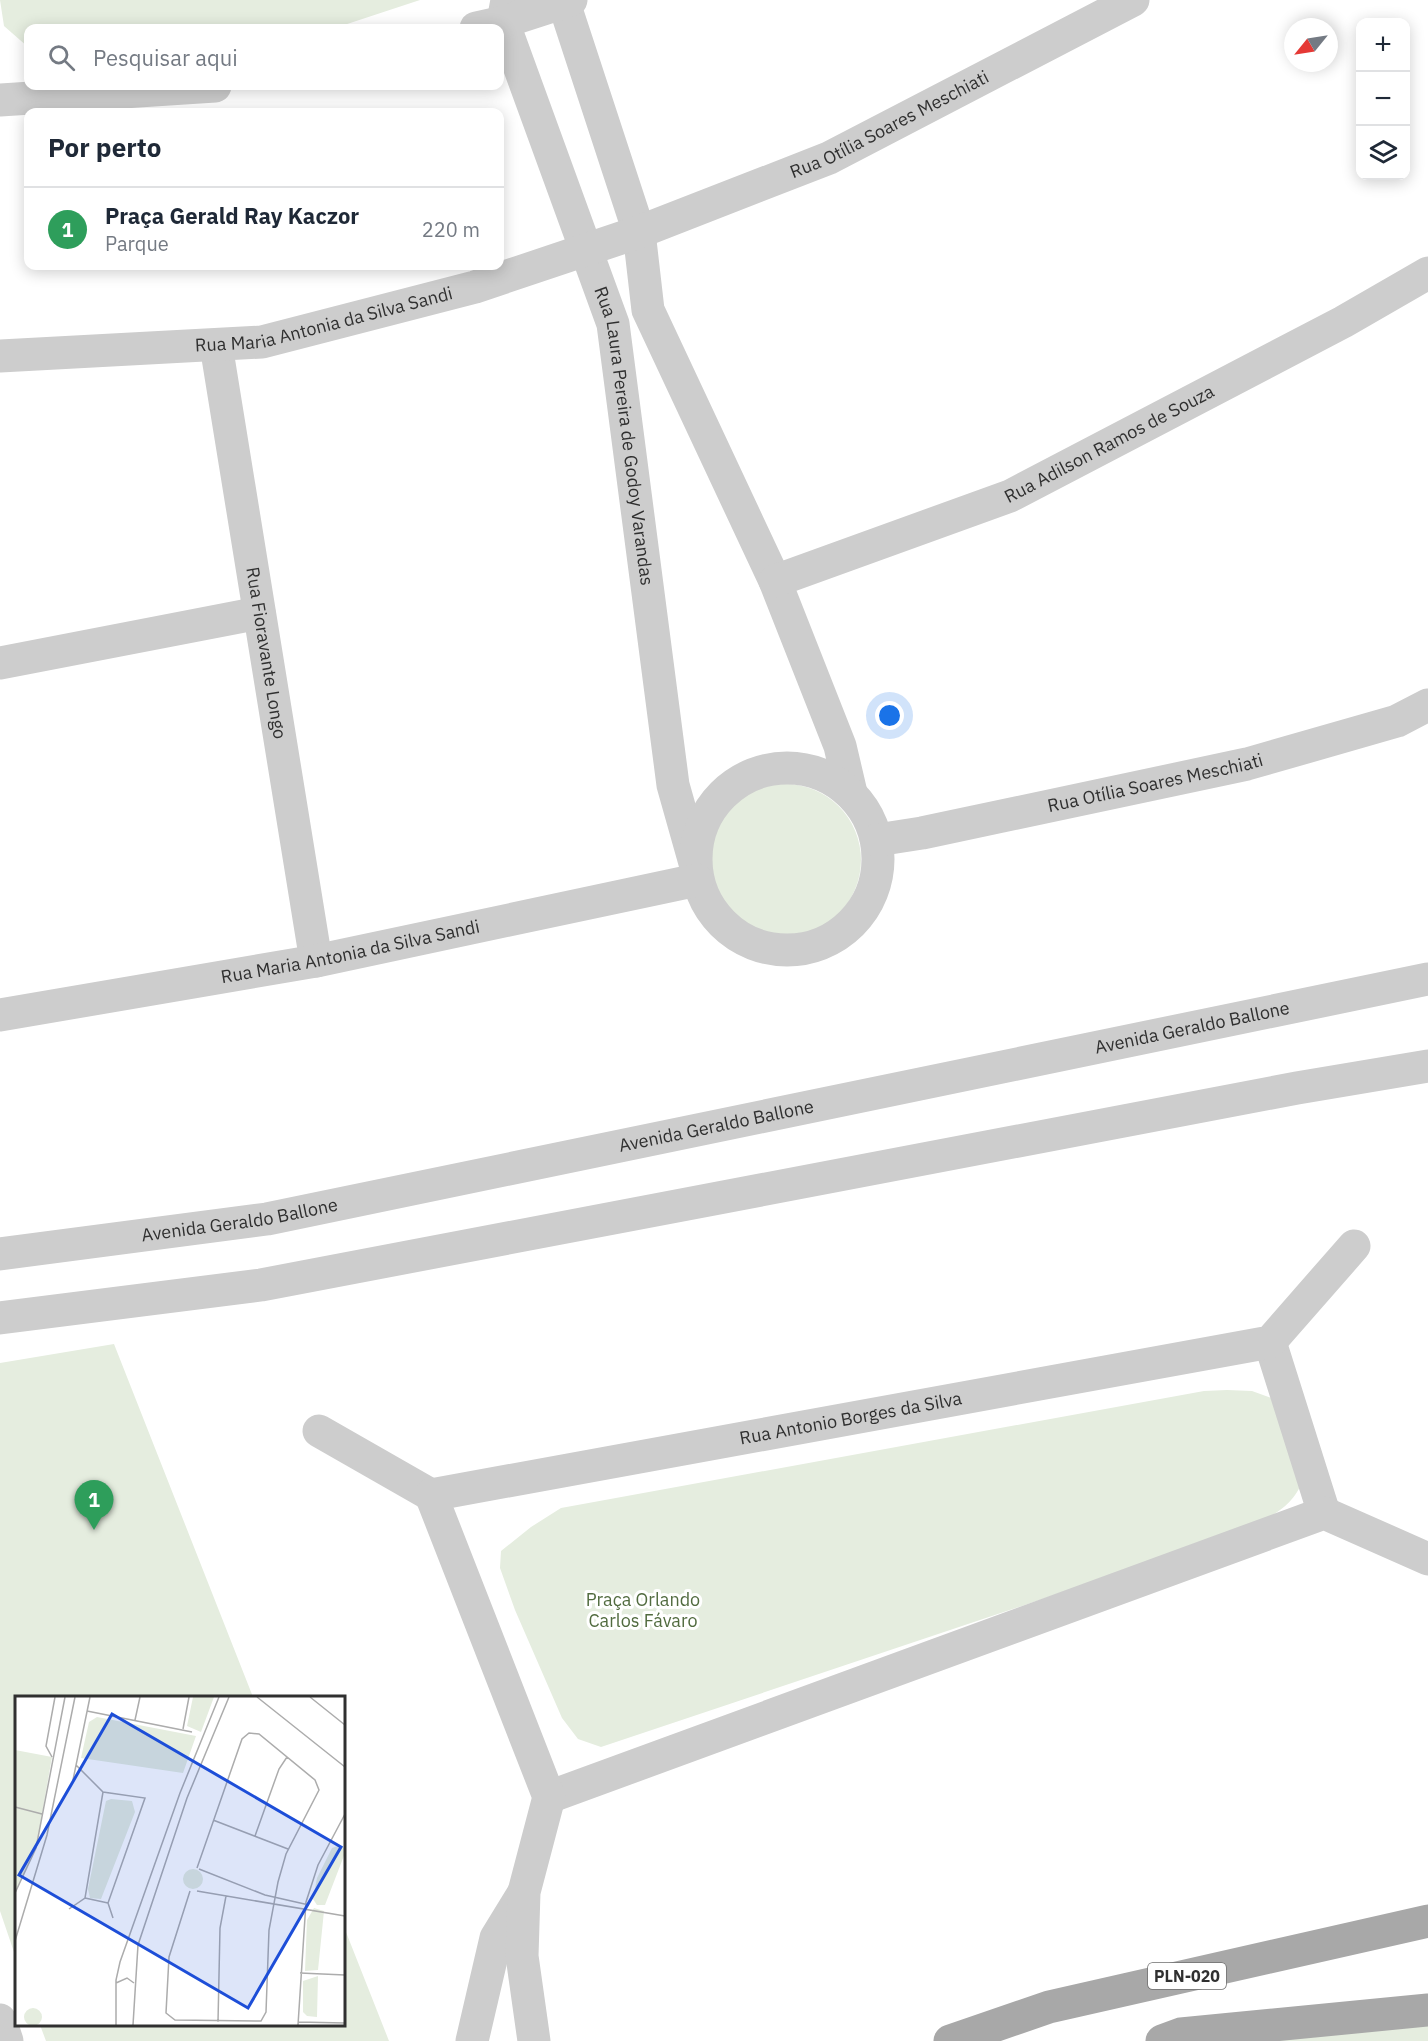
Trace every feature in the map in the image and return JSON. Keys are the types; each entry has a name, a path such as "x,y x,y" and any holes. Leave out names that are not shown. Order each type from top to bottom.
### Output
{"main road":[{"name":"PLN-020","path":"950,2041 1049,2007 1428,1921"},
{"path":"1161,2041 1180,2034 1428,2010"}],"street":[{"name":"Rua Otília Soares Meschiati","path":"639,232 829,158 1133,0"},
{"path":"495,17 565,1 639,232 648,310 775,581 840,746 851,794"},
{"name":"Rua Laura Pereira de Godoy Varandas","path":"504,40 613,324 673,785 696,871"},
{"path":"0,100 154,90"},
{"name":"Rua Maria Antonia da Silva Sandi","path":"0,356 262,342 453,293 639,232"},
{"name":"Rua Adilson Ramos de Souza","path":"775,581 1010,496 1343,322 1428,273"},
{"name":"Rua Fioravante Longo","path":"216,345 316,961"},
{"path":"0,663 259,613"},
{"name":"Rua Otília Soares Meschiati","path":"877,840 922,833 1247,764 1397,721 1428,705"},
{"path":"784,767 820,773 851,794 862,807 877,840 878,869 871,897 855,921 833,939 807,949 778,951 750,944 726,928 708,906 696,871 700,827 719,796 749,775 784,767"},
{"name":"Rua Maria Antonia da Silva Sandi","path":"0,1015 316,961 696,871"},
{"name":"Avenida Geraldo Ballone","path":"0,1254 267,1219 1428,979"},
{"path":"0,1318 261,1285 1297,1088 1428,1066"},
{"path":"1324,1513 1270,1342 1354,1246"},
{"name":"Rua Antonio Borges da Silva","path":"431,1495 1270,1342"},
{"path":"319,1431 431,1495 549,1797 524,1892 522,1956 534,2041"},
{"path":"549,1797 1324,1513 1428,1559"},
{"path":"472,2041 496,1938 524,1892"},
{"path":"0,2020 8,2041"}],"green space":[{"path":"0,0 420,0 347,24 24,24 24,44 4,26"},
{"path":"785,784 814,790 839,806 855,831 861,860 855,889 839,914 814,930 785,936 756,930 731,914 715,889 709,860 715,831 731,806 756,790"},
{"path":"114,1344 253,1696 15,1696 15,1955 0,1911 0,1363"},
{"name":"Praça Orlando Carlos Fávaro","path":"1204,1391 1252,1391 1274,1399 1304,1479 1295,1495 1285,1506 1258,1524 601,1747 578,1739 562,1718 515,1610 500,1568 501,1551 531,1527 561,1508"},
{"path":"345,1930 389,2041 46,2041 40,2026 345,2026"},
{"path":"1428,2010 1428,2041 1162,2041"}],"place":[{"name":"Praça Gerald Ray Kaczor","path":"94,1530"}]}
